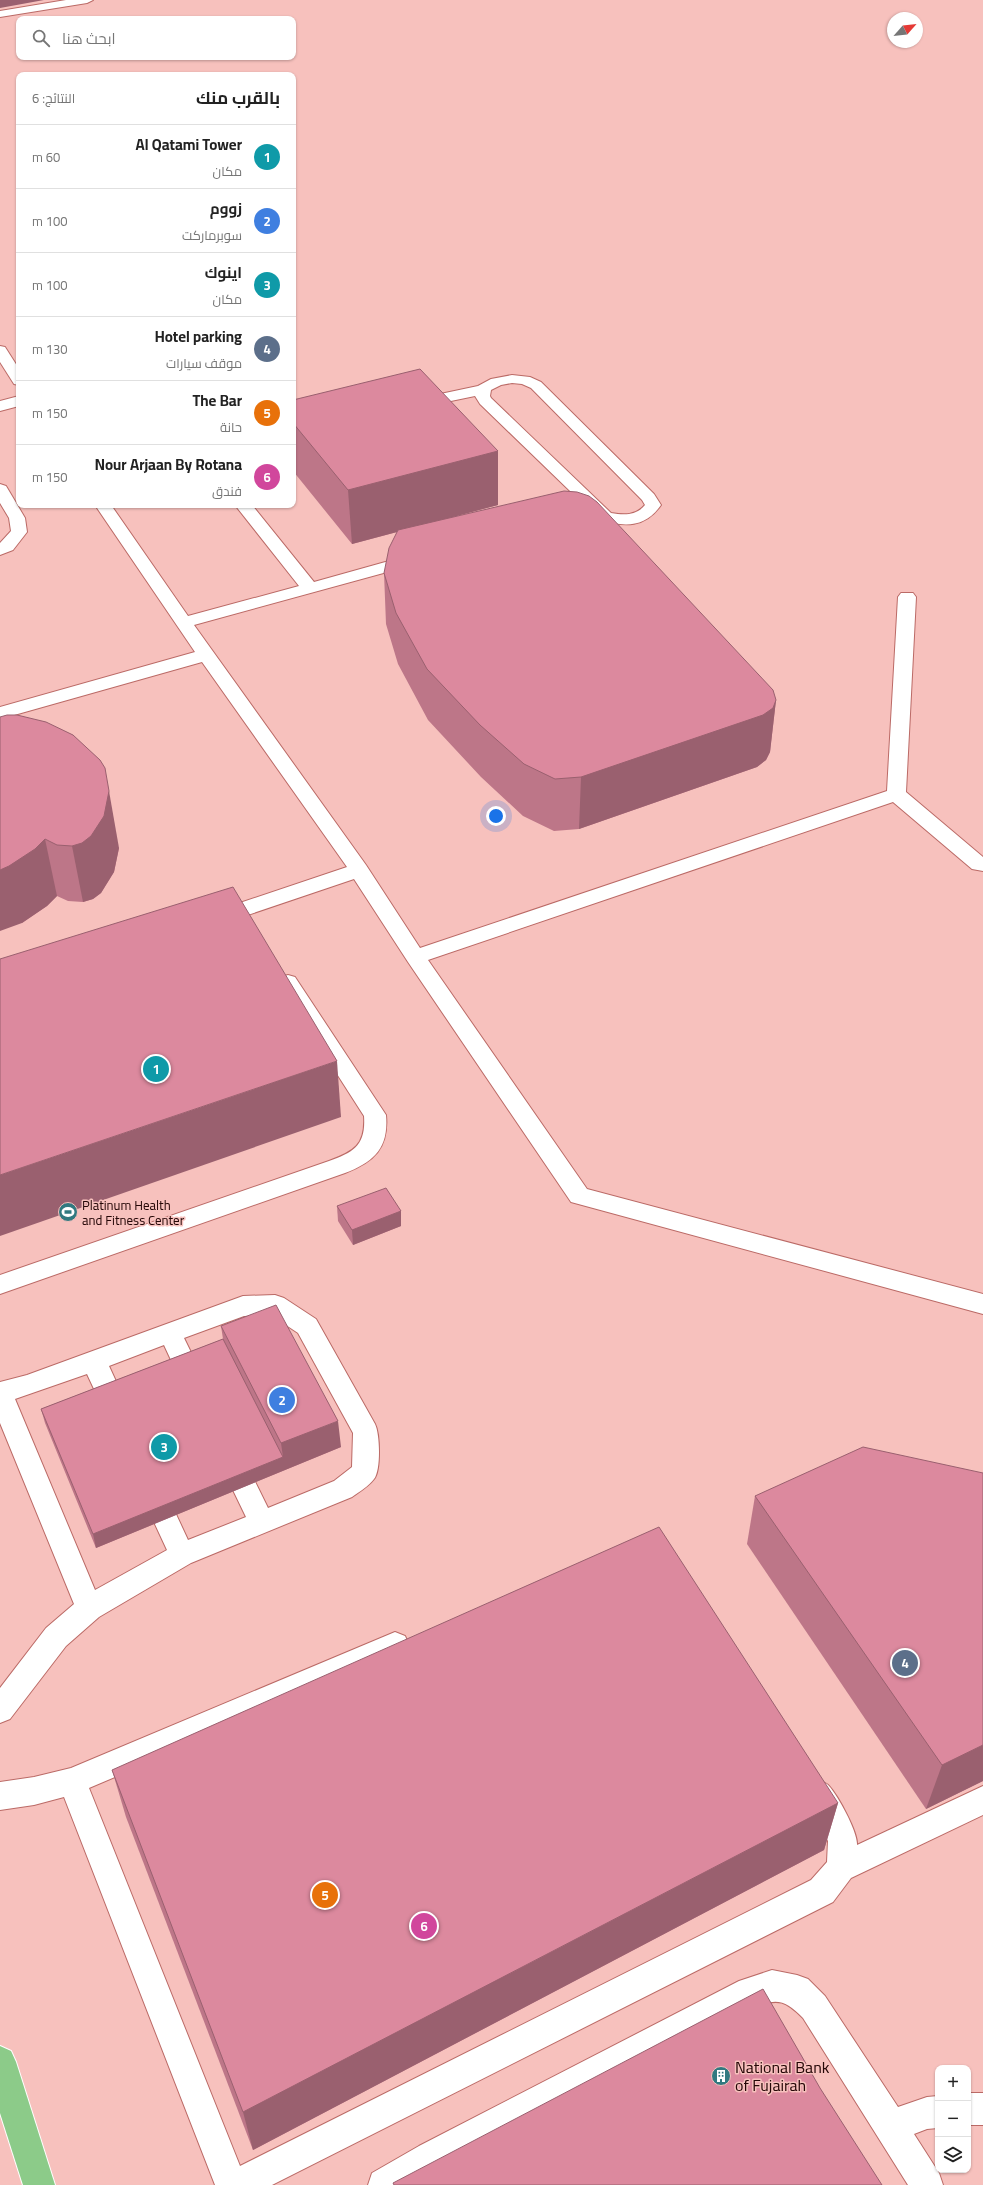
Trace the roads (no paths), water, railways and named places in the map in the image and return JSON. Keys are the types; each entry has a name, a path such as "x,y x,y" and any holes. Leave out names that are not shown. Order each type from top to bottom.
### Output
{"highway":[{"path":"0,2062 39,2185"}],"street":[{"path":"0,14 87,0"},
{"path":"0,350 16,376"},
{"path":"404,406 483,390 489,384 512,379 526,380 536,385 648,497 653,505 648,514 637,519 621,520 606,517 590,511 485,401 482,396 483,390"},
{"path":"0,406 16,402"},
{"path":"0,489 17,518 19,532 7,546 0,550"},
{"path":"105,508 206,655 360,870 415,957 579,1196 983,1304"},
{"path":"246,508 310,588"},
{"path":"184,623 431,555"},
{"path":"896,794 907,597"},
{"path":"0,713 206,655"},
{"path":"896,794 979,864 983,865"},
{"path":"415,957 896,794"},
{"path":"196,925 360,870"},
{"path":"242,910 255,930"},
{"path":"0,1285 338,1167 354,1161 366,1152 374,1140 377,1127 375,1115 276,964"},
{"path":"0,1710 56,1637 89,1608 182,1555 343,1489 365,1472 366,1432 307,1326 275,1305 243,1306 28,1385 0,1392 89,1608"},
{"path":"170,1333 204,1403"},
{"path":"94,1360 126,1432"},
{"path":"221,1438 262,1522"},
{"path":"143,1468 182,1555"},
{"path":"0,1796 34,1791 72,1781 422,1634"},
{"path":"804,1772 843,1839 841,1868"},
{"path":"72,1781 231,2185"},
{"path":"236,2185 822,1891 841,1868 983,1800"},
{"path":"384,2185 407,2177 431,2158 750,1992 772,1985 797,1990 814,2007 891,2126 927,2185"},
{"path":"971,2109 983,2109"},
{"path":"891,2126 927,2113 935,2112"}],"place":[{"name":"Al Qatami Tower","path":"156,1069"},
{"name":"Platinum Health and Fitness Center","path":"68,1212"},
{"name":"زووم","path":"282,1400"},
{"name":"اينوك","path":"164,1447"},
{"name":"Hotel parking","path":"905,1663"},
{"name":"The Bar","path":"325,1895"},
{"name":"Nour Arjaan By Rotana","path":"424,1926"},
{"name":"National Bank of Fujairah","path":"721,2076"}]}
